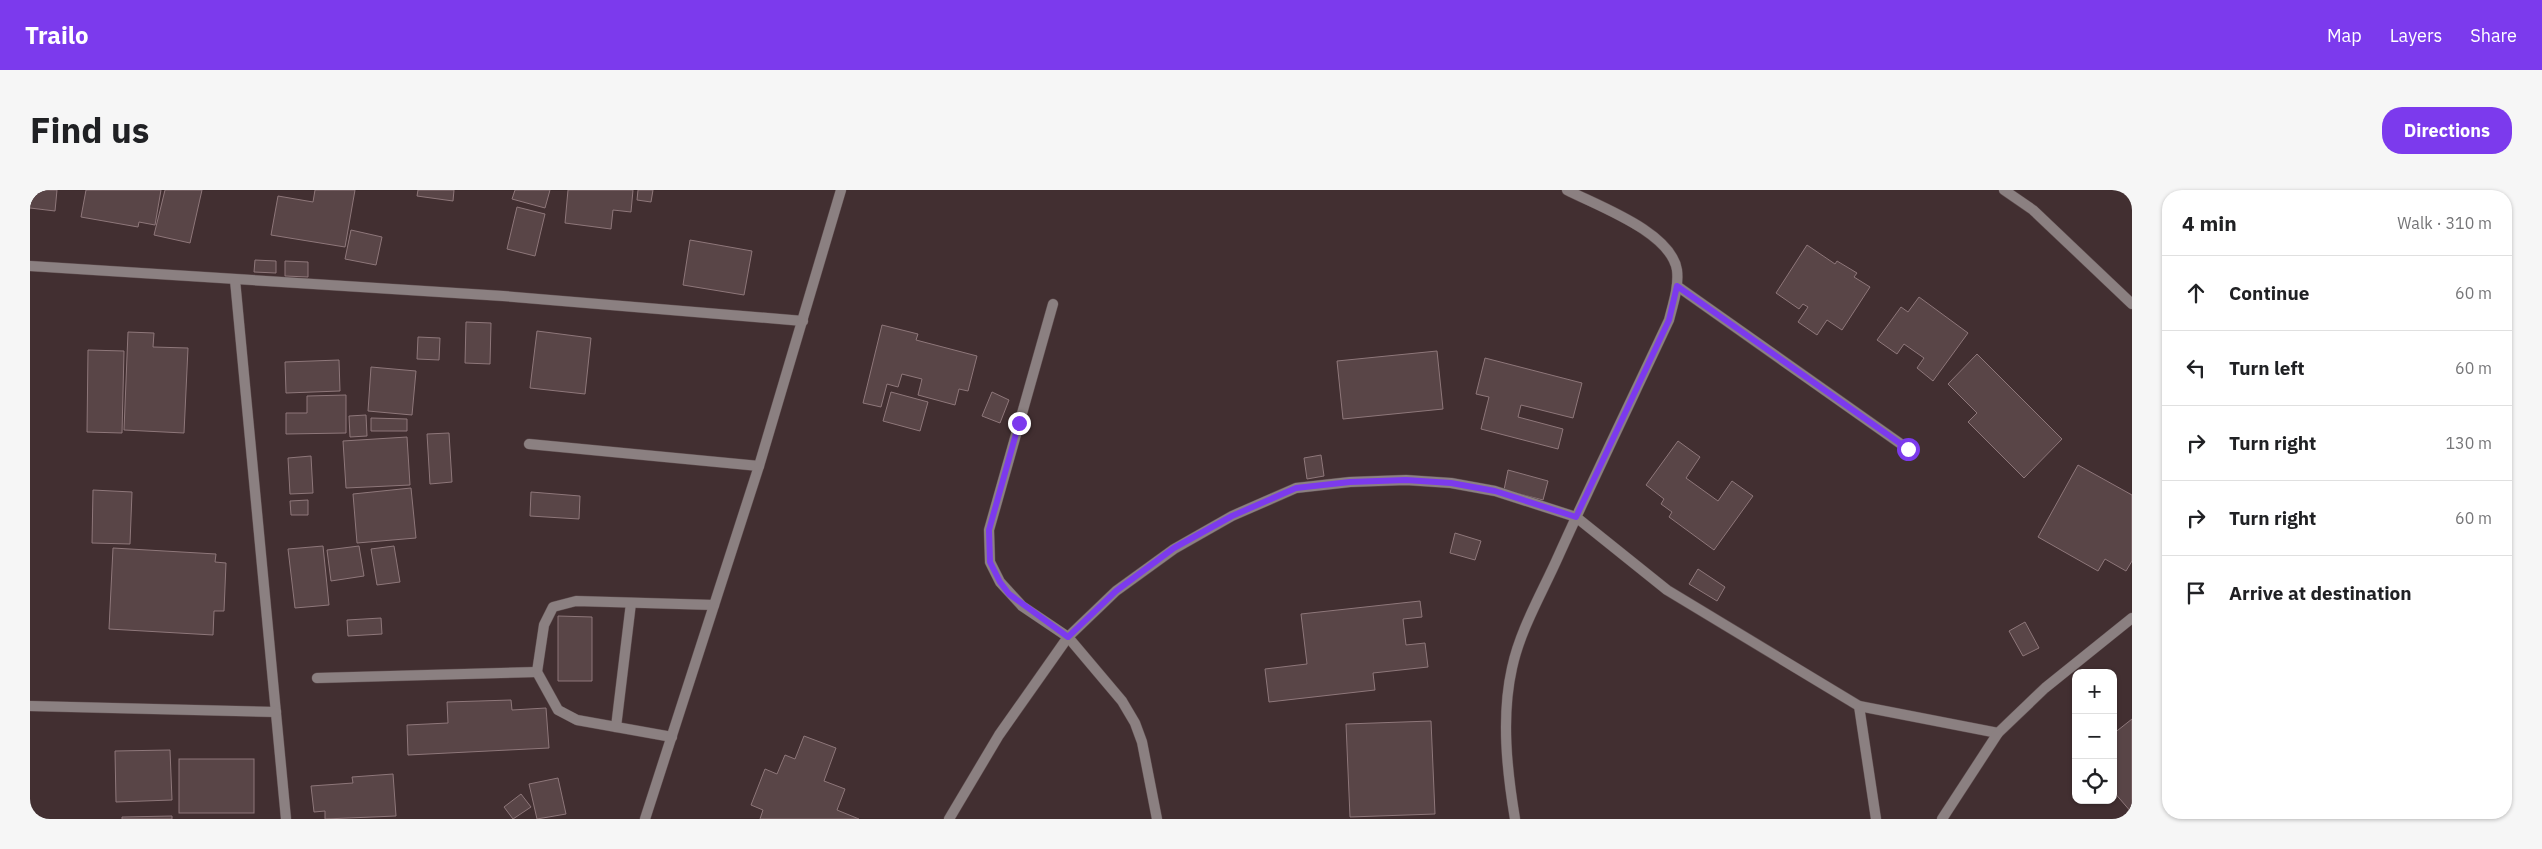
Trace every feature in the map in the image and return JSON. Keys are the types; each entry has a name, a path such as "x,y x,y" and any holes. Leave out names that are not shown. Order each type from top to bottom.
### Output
{"street":[{"path":"645,819 759,466 841,190"},
{"path":"1516,819 1507,748 1507,698 1512,667 1523,635 1576,517 1669,320 1677,286 1676,268 1668,252 1651,234 1567,190"},
{"path":"2004,190 2033,210 2132,304"},
{"path":"30,266 503,296 803,321"},
{"path":"235,280 286,819"},
{"path":"1677,286 1908,449"},
{"path":"1053,304 989,530 990,562 1000,582 1009,594 1068,637 1122,701 1135,723 1142,742 1157,819"},
{"path":"529,444 759,466"},
{"path":"949,819 999,735 1068,637 1116,591 1174,548 1232,516 1296,488 1369,481 1406,480 1451,483 1495,491 1576,517 1666,590 1859,706 1998,733"},
{"path":"672,736 577,720 558,710 537,672 544,625 553,608 576,601 714,605"},
{"path":"616,727 631,603"},
{"path":"1942,819 1998,733 2045,688 2132,618"},
{"path":"318,678 537,672"},
{"path":"30,706 276,712"},
{"path":"1859,706 1876,819"}],"building":[{"path":"30,190 57,190 55,211 30,208"},
{"path":"86,190 161,190 155,225 139,222 138,227 81,217"},
{"path":"165,190 202,190 190,243 154,235"},
{"path":"315,190 355,190 345,247 271,235 278,196 313,202"},
{"path":"418,190 454,190 453,201 417,196"},
{"path":"515,190 550,190 545,208 512,199"},
{"path":"568,190 633,190 631,212 613,210 611,229 565,223"},
{"path":"638,190 653,190 651,202 637,200"},
{"path":"517,207 545,214 535,256 507,249"},
{"path":"351,230 382,237 376,265 345,259"},
{"path":"690,240 752,251 744,295 683,285"},
{"path":"1807,245 1835,264 1837,261 1857,273 1854,277 1870,287 1842,330 1827,320 1817,335 1798,322 1808,307 1803,304 1799,309 1776,293"},
{"path":"255,260 276,261 276,273 254,272"},
{"path":"285,261 308,262 308,277 285,276"},
{"path":"1919,297 1968,333 1933,381 1917,368 1924,358 1904,344 1897,354 1877,340 1901,307 1908,312"},
{"path":"466,322 491,323 490,364 465,363"},
{"path":"882,325 918,334 916,340 977,356 968,391 959,389 955,405 918,395 922,379 902,374 898,387 887,384 881,407 863,403"},
{"path":"537,331 591,338 585,394 530,388"},
{"path":"128,332 154,333 153,347 188,348 184,433 124,430"},
{"path":"418,337 440,338 439,360 417,359"},
{"path":"88,350 124,351 122,433 87,432"},
{"path":"1437,351 1443,409 1343,419 1337,361"},
{"path":"1977,354 2062,439 2024,478 1968,422 1977,413 1948,384"},
{"path":"1485,358 1582,383 1573,418 1521,405 1518,417 1563,429 1558,449 1481,429 1489,397 1476,394"},
{"path":"339,360 340,391 286,393 285,362"},
{"path":"371,367 416,371 412,415 368,411"},
{"path":"891,392 928,402 920,431 883,421"},
{"path":"992,392 1009,400 1000,423 982,416"},
{"path":"346,395 346,433 286,434 286,413 307,413 307,396"},
{"path":"366,415 367,436 350,437 349,416"},
{"path":"371,418 407,419 407,431 371,431"},
{"path":"449,433 452,482 430,484 427,434"},
{"path":"407,437 410,485 346,488 343,441"},
{"path":"1678,441 1700,457 1686,478 1718,501 1732,481 1753,496 1714,550 1669,517 1672,512 1661,504 1664,499 1646,485"},
{"path":"1321,455 1324,476 1307,479 1304,458"},
{"path":"311,456 313,493 290,494 288,458"},
{"path":"2078,465 2132,495 2132,561 2126,571 2105,559 2098,571 2038,537"},
{"path":"1508,470 1548,481 1543,500 1504,490"},
{"path":"411,488 416,538 357,543 353,494"},
{"path":"93,490 132,492 130,544 92,543"},
{"path":"531,492 580,496 579,519 530,516"},
{"path":"308,500 308,515 291,515 290,501"},
{"path":"1455,533 1481,541 1475,560 1450,553"},
{"path":"323,546 329,605 295,608 288,549"},
{"path":"359,546 364,576 331,581 327,550"},
{"path":"394,546 400,582 377,585 371,549"},
{"path":"113,548 216,554 215,562 226,563 224,611 214,611 213,635 109,629"},
{"path":"1698,569 1725,587 1717,601 1689,584"},
{"path":"1420,601 1422,617 1403,619 1406,645 1425,643 1428,667 1373,673 1375,690 1269,702 1265,669 1307,664 1301,614"},
{"path":"558,616 592,617 592,681 558,681"},
{"path":"381,618 382,634 348,636 347,620"},
{"path":"2025,622 2039,648 2023,656 2009,631"},
{"path":"511,700 512,710 546,708 549,748 408,755 407,725 448,723 447,702"},
{"path":"2132,719 2132,813 2117,796 2117,731"},
{"path":"1431,721 1435,814 1350,817 1346,724"},
{"path":"804,736 836,748 824,781 845,789 837,810 859,819 760,819 763,810 751,805 765,769 777,774 785,755 795,759"},
{"path":"170,750 172,800 116,802 115,751"},
{"path":"179,759 254,759 254,813 179,813"},
{"path":"393,774 396,816 325,819 325,811 314,812 311,786 353,783 352,777"},
{"path":"558,778 566,814 537,819 529,784"},
{"path":"521,794 531,807 513,819 504,807"},
{"path":"172,816 172,819 122,819 122,817"}],"route":[{"path":"1019,423 989,530 990,562 1000,582 1009,594 1022,606 1068,637 1116,591 1174,548 1232,516 1296,488 1350,482 1406,480 1451,483 1495,491 1576,517 1669,320 1677,286 1908,449"}]}
